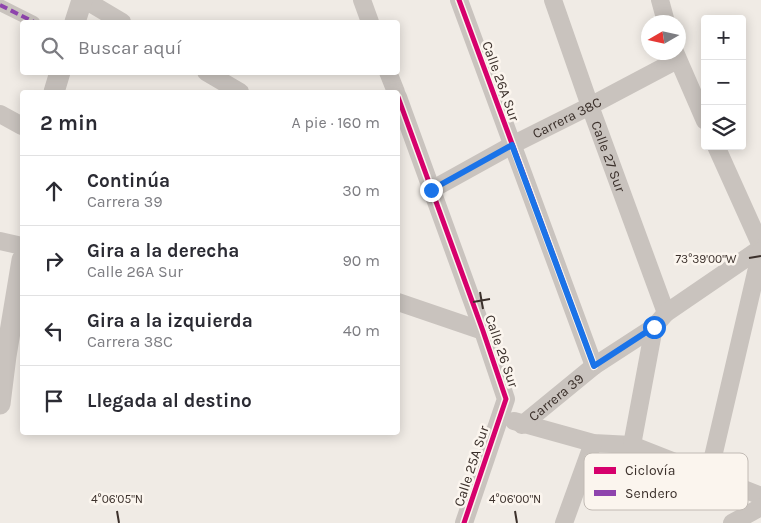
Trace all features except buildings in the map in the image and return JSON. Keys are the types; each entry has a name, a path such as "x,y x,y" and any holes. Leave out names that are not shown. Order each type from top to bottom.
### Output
{"street":[{"path":"76,20 83,0 118,20"},
{"path":"362,0 369,20"},
{"name":"Calle 26A Sur","path":"459,0 594,366"},
{"name":"Calle 27 Sur","path":"554,0 590,106 666,313"},
{"path":"660,0 664,15"},
{"path":"0,5 30,20"},
{"name":"Carrera 38C","path":"431,190 512,145 590,106 669,60"},
{"path":"678,60 701,112"},
{"path":"55,90 59,75"},
{"path":"211,75 237,90"},
{"name":"Calle 26 Sur","path":"389,75 394,90"},
{"name":"Calle 26 Sur","path":"400,108 483,331 506,399 499,416"},
{"path":"0,114 20,125"},
{"path":"714,453 761,248 718,150"},
{"path":"0,240 20,245"},
{"name":"Carrera 39","path":"522,425 594,366 654,327 666,313 761,248"},
{"path":"0,404 3,355 20,270"},
{"path":"400,303 483,331"},
{"path":"632,445 654,327"},
{"path":"499,416 522,425 593,443 632,445 653,453"},
{"name":"Calle 25A Sur","path":"464,523 499,416"},
{"path":"589,453 593,443"},
{"path":"564,523 584,468"},
{"path":"748,490 761,496"},
{"path":"732,523 761,507"}],"marked path":[{"path":"0,5 30,20"}],"cycle path":[{"path":"459,0 594,366"},
{"path":"400,103 506,399 464,523"}],"route":[{"path":"431,190 512,145 594,366 654,327"}]}
